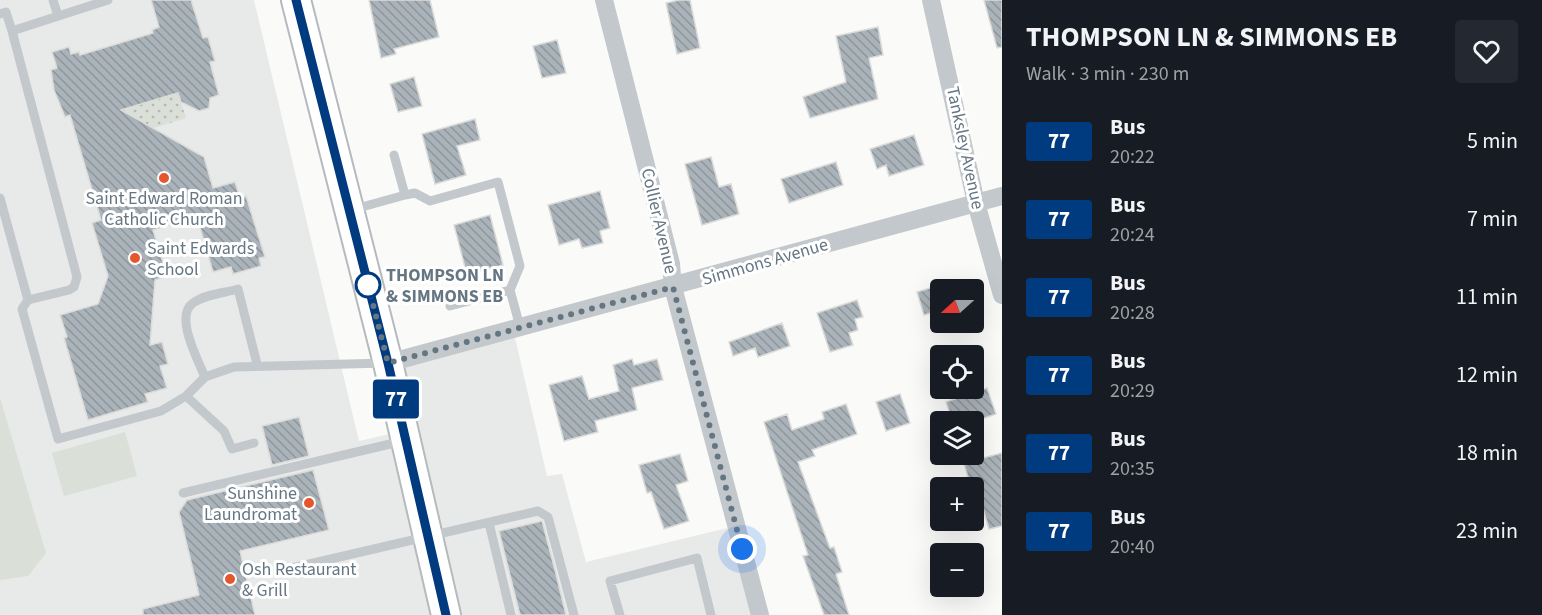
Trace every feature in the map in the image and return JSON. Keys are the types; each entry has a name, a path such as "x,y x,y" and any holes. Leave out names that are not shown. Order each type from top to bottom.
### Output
{"main road":[{"path":"296,0 388,363 446,615"}],"street":[{"name":"Collier Avenue","path":"604,0 671,264 673,287 760,615"},
{"name":"Tanksley Avenue","path":"931,0 976,202 1002,295"},
{"name":"Simmons Avenue","path":"388,363 1002,196"}],"lane":[{"path":"53,0 58,16"},
{"path":"12,31 108,0"},
{"path":"0,14 6,12 12,31 78,277 74,287 69,290 28,300"},
{"path":"394,155 405,195"},
{"path":"349,211 415,193 430,201 498,183 520,266 510,290 520,327"},
{"path":"0,198 28,300 21,313 58,439 161,411 186,396 205,377 234,367 257,364 388,363"},
{"path":"205,377 186,326 188,309 198,300 238,289 257,364"},
{"path":"450,306 510,290"},
{"path":"186,396 224,431 232,449 254,443"},
{"path":"183,493 405,440"},
{"path":"279,571 538,511 548,517 574,615"},
{"path":"489,523 511,615"},
{"path":"620,615 609,581 697,558 711,615"}],"shaded area":[{"path":"0,0 254,0 359,441 403,431 388,363 513,329 547,476 562,474 586,562 736,526 760,615 0,615"},
{"path":"178,93 186,118 144,131 127,126 122,110"},
{"path":"0,398 46,553 28,576 0,580"},
{"path":"125,432 137,476 64,496 52,453"}],"building":[{"path":"151,0 191,0 203,38 208,37 215,61 210,62 219,95 210,98 209,108 199,111 181,102 178,93 121,110 204,157 213,188 235,182 240,198 246,196 265,257 259,258 261,266 233,274 231,267 213,272 197,217 153,230 167,276 155,280 150,345 162,342 168,364 160,366 167,388 145,394 148,402 88,420 64,338 67,337 60,315 98,304 108,276 92,223 101,220 70,115 65,117 54,90 51,70 57,68 52,52 69,47 71,54 79,52 80,55 153,33 152,30 159,27"},
{"path":"369,0 430,0 439,37 394,49 396,54 381,58"},
{"path":"690,0 700,48 677,54 666,3"},
{"path":"984,0 1002,0 1002,47 997,48"},
{"path":"878,27 883,55 869,58 878,99 810,118 803,97 846,82 836,36"},
{"path":"557,40 566,73 542,78 533,46"},
{"path":"414,77 422,106 398,112 390,84"},
{"path":"475,119 480,140 457,146 466,175 435,184 422,134"},
{"path":"914,135 924,165 889,176 886,165 877,169 870,149"},
{"path":"711,157 719,187 731,184 739,214 702,225 685,164"},
{"path":"836,162 843,185 789,203 781,179"},
{"path":"600,191 610,228 600,231 603,243 582,248 579,239 559,245 548,205"},
{"path":"490,215 503,265 467,275 454,225"},
{"path":"930,288 930,313 924,315 917,292"},
{"path":"857,300 863,317 855,319 858,330 849,333 853,345 830,352 817,313"},
{"path":"782,323 790,346 758,357 755,348 733,356 729,342"},
{"path":"632,359 634,365 657,359 663,380 632,388 637,410 595,421 598,432 564,441 549,385 582,376 589,399 619,391 613,365"},
{"path":"987,388 996,414 984,418 984,411 949,411 946,402 955,399 984,399 984,389"},
{"path":"900,394 910,423 886,431 876,402"},
{"path":"846,404 857,434 812,450 815,456 798,462 830,548 834,547 842,572 836,574 849,615 824,615 803,556 808,555 764,422 787,414 792,430 824,419 822,412"},
{"path":"299,417 309,456 272,465 262,426"},
{"path":"1002,453 1002,526 989,529 984,512 984,477 968,477 965,465 984,465 984,458"},
{"path":"680,454 688,481 676,485 689,521 664,529 651,492 647,493 639,465"},
{"path":"313,470 329,530 240,551 255,615 143,615 143,609 199,595 179,512 187,500"},
{"path":"542,521 566,615 520,615 499,531"}],"bus line":[{"name":"77","path":"296,0 388,363 446,615"}],"place":[{"name":"Saint Edward Roman Catholic Church","path":"164,178"},
{"name":"Saint Edwards School","path":"135,258"},
{"name":"THOMPSON LN & SIMMONS EB","path":"368,285"},
{"name":"Sunshine Laundromat","path":"309,503"},
{"name":"Osh Restaurant & Grill","path":"230,579"}],"route":[{"path":"368,285 388,363 673,287 742,549"}]}
